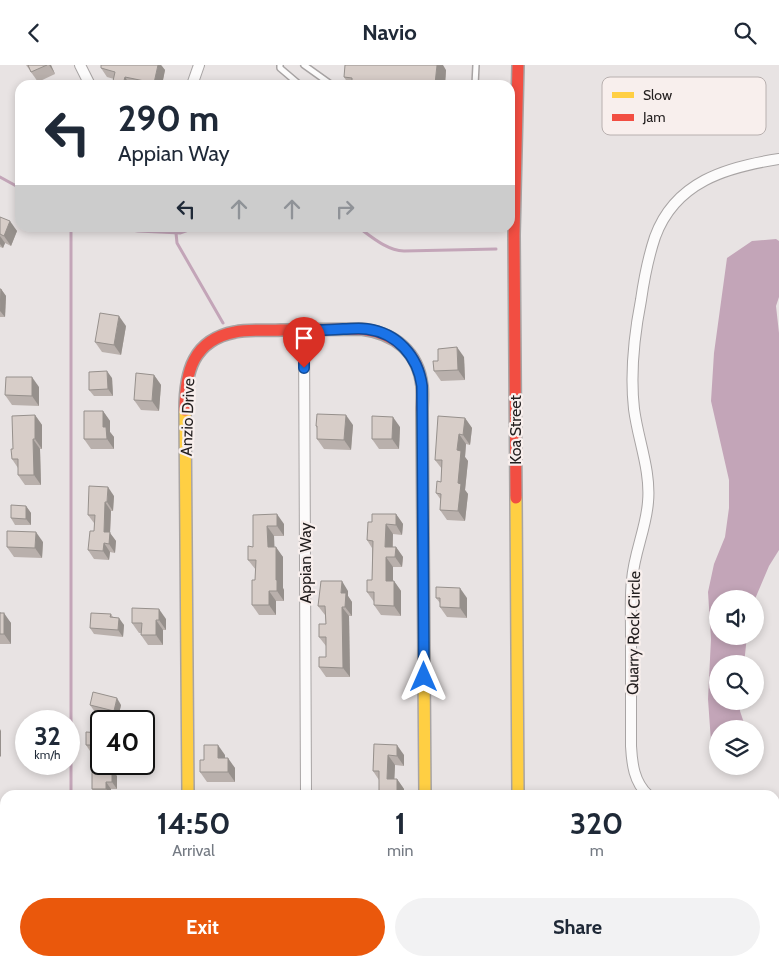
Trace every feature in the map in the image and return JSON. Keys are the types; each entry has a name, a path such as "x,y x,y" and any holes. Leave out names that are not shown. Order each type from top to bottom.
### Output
{"street":[{"path":"80,65 88,80"},
{"path":"194,80 199,65"},
{"name":"Koa Street","path":"515,82 518,65"},
{"name":"Quarry Rock Circle","path":"643,790 632,768 632,579 648,502 648,479 634,409 632,373 635,331 645,277 656,236 662,222 669,211 686,193 718,173 749,164 779,159"},
{"name":"Koa Street","path":"514,232 518,790"},
{"name":"Anzio Drive","path":"188,790 185,399 187,373 195,356 209,342 222,335 237,331 361,329 369,329 396,340 406,348 414,360 421,377 425,790"},
{"name":"Appian Way","path":"304,331 306,790"}],"lane":[{"path":"280,65 280,68 294,80"},
{"path":"304,65 325,80"},
{"path":"475,80 476,65"}],"shaded area":[{"path":"776,239 779,241 779,297 776,306 779,333 779,550 769,566 759,590 709,590 709,608 708,592 714,564 725,537 729,508 729,480 711,401 714,353 727,258 752,241"},
{"path":"711,645 746,645 745,655 710,655"},
{"path":"709,679 709,710 740,710 743,720 709,720 708,699"}],"building":[{"path":"28,65 47,65 31,72"},
{"path":"101,65 158,65 155,80 140,80 125,77 124,80 113,80 115,72 101,68"},
{"path":"345,65 437,65 435,80 352,80 352,78 344,77"},
{"path":"0,217 10,221 4,236 0,234"},
{"path":"100,313 119,316 114,345 95,342"},
{"path":"457,347 458,370 434,371 433,361 438,361 438,349"},
{"path":"107,371 108,389 89,390 89,372"},
{"path":"136,373 154,375 152,401 134,400"},
{"path":"6,377 32,377 32,396 5,395"},
{"path":"84,411 103,411 103,427 106,427 107,439 84,439"},
{"path":"317,414 346,415 344,440 317,439"},
{"path":"35,415 35,439 33,439 34,475 18,475 18,459 12,459 12,416"},
{"path":"372,416 393,417 392,439 372,439"},
{"path":"438,416 465,418 463,435 459,434 457,450 461,451 458,483 461,484 458,511 440,510 441,494 436,493 437,481 441,482 442,460 435,460"},
{"path":"89,486 108,487 107,502 105,502 104,532 110,532 109,544 104,543 103,551 88,550 90,531 94,531 95,515 88,515"},
{"path":"11,505 26,506 26,519 11,518"},
{"path":"277,514 277,526 267,526 268,547 276,547 277,591 269,591 269,605 252,605 252,580 255,580 256,560 248,560 248,546 253,547 253,515"},
{"path":"372,514 396,514 396,525 386,524 385,547 396,547 395,557 386,557 386,581 394,581 394,606 374,605 374,592 367,592 367,580 372,580 373,541 367,540 368,522 372,522"},
{"path":"7,531 36,532 35,548 7,547"},
{"path":"321,581 342,581 341,593 346,593 345,607 342,607 343,668 319,667 319,657 326,657 326,637 319,637 319,624 326,624 325,606 318,606"},
{"path":"436,587 460,588 460,608 440,607 440,598 436,598"},
{"path":"132,608 159,609 159,620 156,620 156,635 141,635 142,623 132,623"},
{"path":"0,613 4,613 4,634 0,634"},
{"path":"91,613 111,614 110,617 119,618 118,630 90,628"},
{"path":"93,692 117,698 114,710 90,705"},
{"path":"86,732 90,732 90,745 86,745"},
{"path":"374,744 397,745 397,756 388,755 387,779 397,779 397,790 379,790 379,771 373,771"},
{"path":"204,745 218,745 218,758 228,758 228,772 200,772 200,760 204,760"},
{"path":"92,775 112,775 112,782 106,782 106,789 92,789"}],"waterway":[{"path":"0,177 15,185"},
{"path":"71,232 71,790"},
{"path":"159,232 183,232"},
{"path":"365,232 391,248 404,251 496,249"},
{"path":"176,233 177,243 223,323"}],"traffic: slow":[{"path":"185,410 188,790"},
{"path":"422,410 425,790"},
{"path":"516,498 518,790"}],"traffic: jam":[{"path":"515,192 518,65"},
{"path":"514,232 516,498"},
{"path":"185,410 187,383 194,360 209,342 221,336 246,331 361,329 373,331 394,340 410,354 420,374 422,410"}],"route":[{"path":"304,368 304,331 369,329 396,340 406,348 418,369 422,386 424,677"}]}
